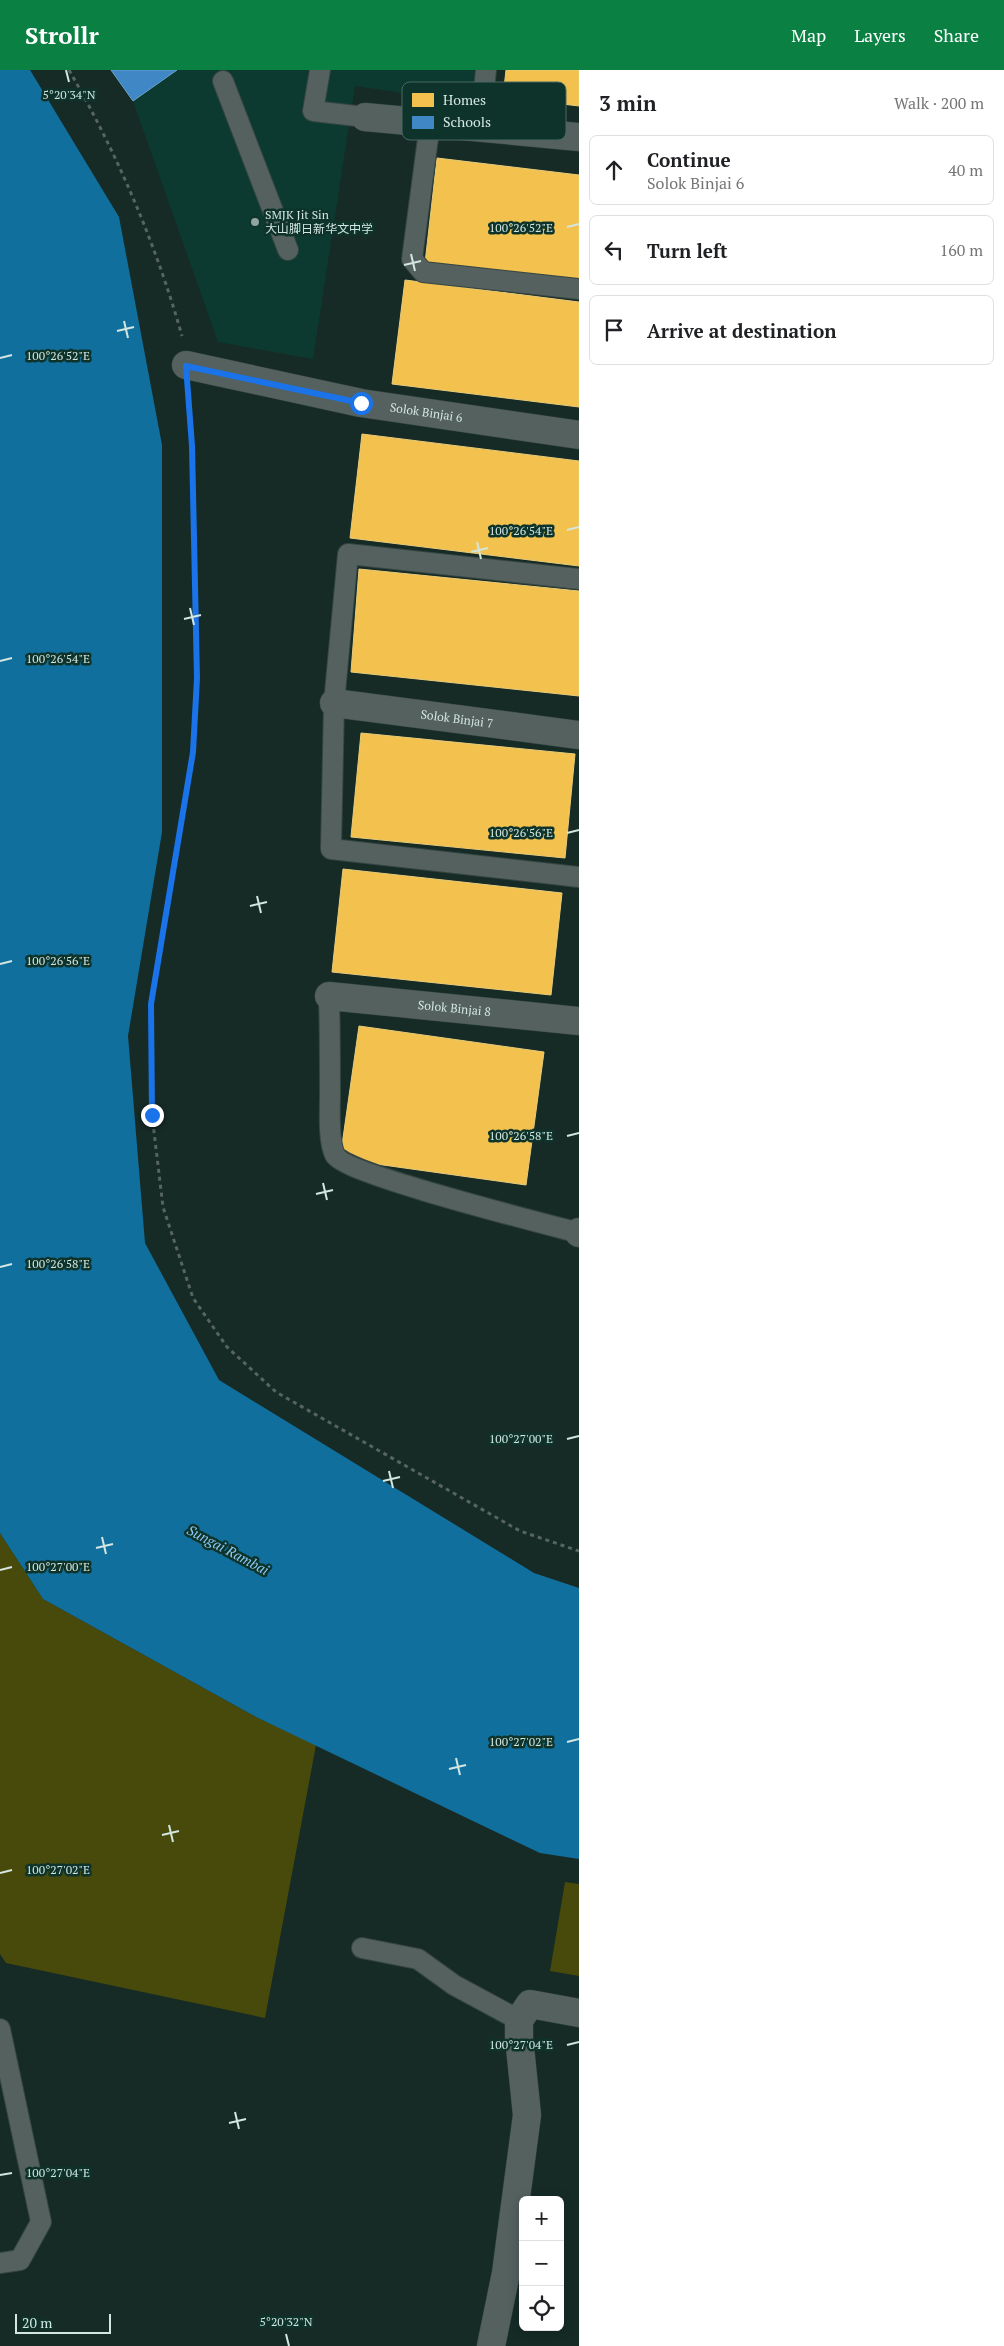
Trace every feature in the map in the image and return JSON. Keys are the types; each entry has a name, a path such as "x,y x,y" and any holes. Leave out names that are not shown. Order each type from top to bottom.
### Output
{"street":[{"path":"365,117 402,120"},
{"path":"566,136 579,137"},
{"name":"Solok Binjai 6","path":"186,366 361,403 579,435"},
{"name":"Solok Binjai 7","path":"334,703 579,735"},
{"name":"Solok Binjai 8","path":"330,996 579,1021"},
{"path":"491,2346 506,2273 527,2115 519,2020 530,2004 579,2013"}],"lane":[{"path":"320,70 313,111 365,117"},
{"path":"223,81 288,250"},
{"path":"428,140 412,259 423,272 579,289"},
{"path":"579,579 348,554 334,703 331,849 579,877"},
{"path":"330,996 330,1124 334,1153 338,1160 351,1167 424,1191 579,1233"},
{"path":"362,1948 418,1960 454,1985 519,2020"},
{"path":"0,2028 41,2222 20,2260 0,2263"}],"path":[{"path":"69,70 96,116 145,229 170,295 184,345 193,455 197,678 193,752 178,847 164,917 151,1013 152,1115 163,1207 193,1298 227,1347 276,1392 520,1531 579,1551"}],"shaded area":[{"name":"SMJK Jit Sin 大山脚日新华文中学","path":"112,70 476,70 475,82 402,82 402,93 355,86 313,359 218,342 133,101"},
{"path":"0,1533 43,1599 256,1717 316,1745 265,2018 6,1963 0,1954"},
{"path":"565,1882 579,1884 579,1976 550,1971"}],"water":[{"name":"Sungai Rambai","path":"0,70 30,70 119,217 162,445 162,832 128,1036 145,1243 219,1380 534,1573 579,1588 579,1859 540,1853 256,1717 43,1599 0,1533"}],"building: Homes":[{"path":"506,70 579,70 579,106 566,104 566,82 505,82"},
{"path":"437,158 579,175 579,282 425,263"},
{"path":"405,280 579,302 579,407 392,384"},
{"path":"362,434 579,461 579,566 350,538"},
{"path":"359,569 579,591 579,696 351,672"},
{"path":"361,733 575,754 565,858 351,837"},
{"path":"343,869 562,893 551,995 332,972"},
{"path":"359,1026 544,1052 526,1185 340,1159"}],"building: Schools":[{"path":"111,70 177,70 133,101"}],"place":[{"name":"SMJK Jit Sin 大山脚日新华文中学","path":"255,222"}],"route":[{"path":"152,1115 151,1004 193,752 197,678 192,446 186,366 361,403"}]}
